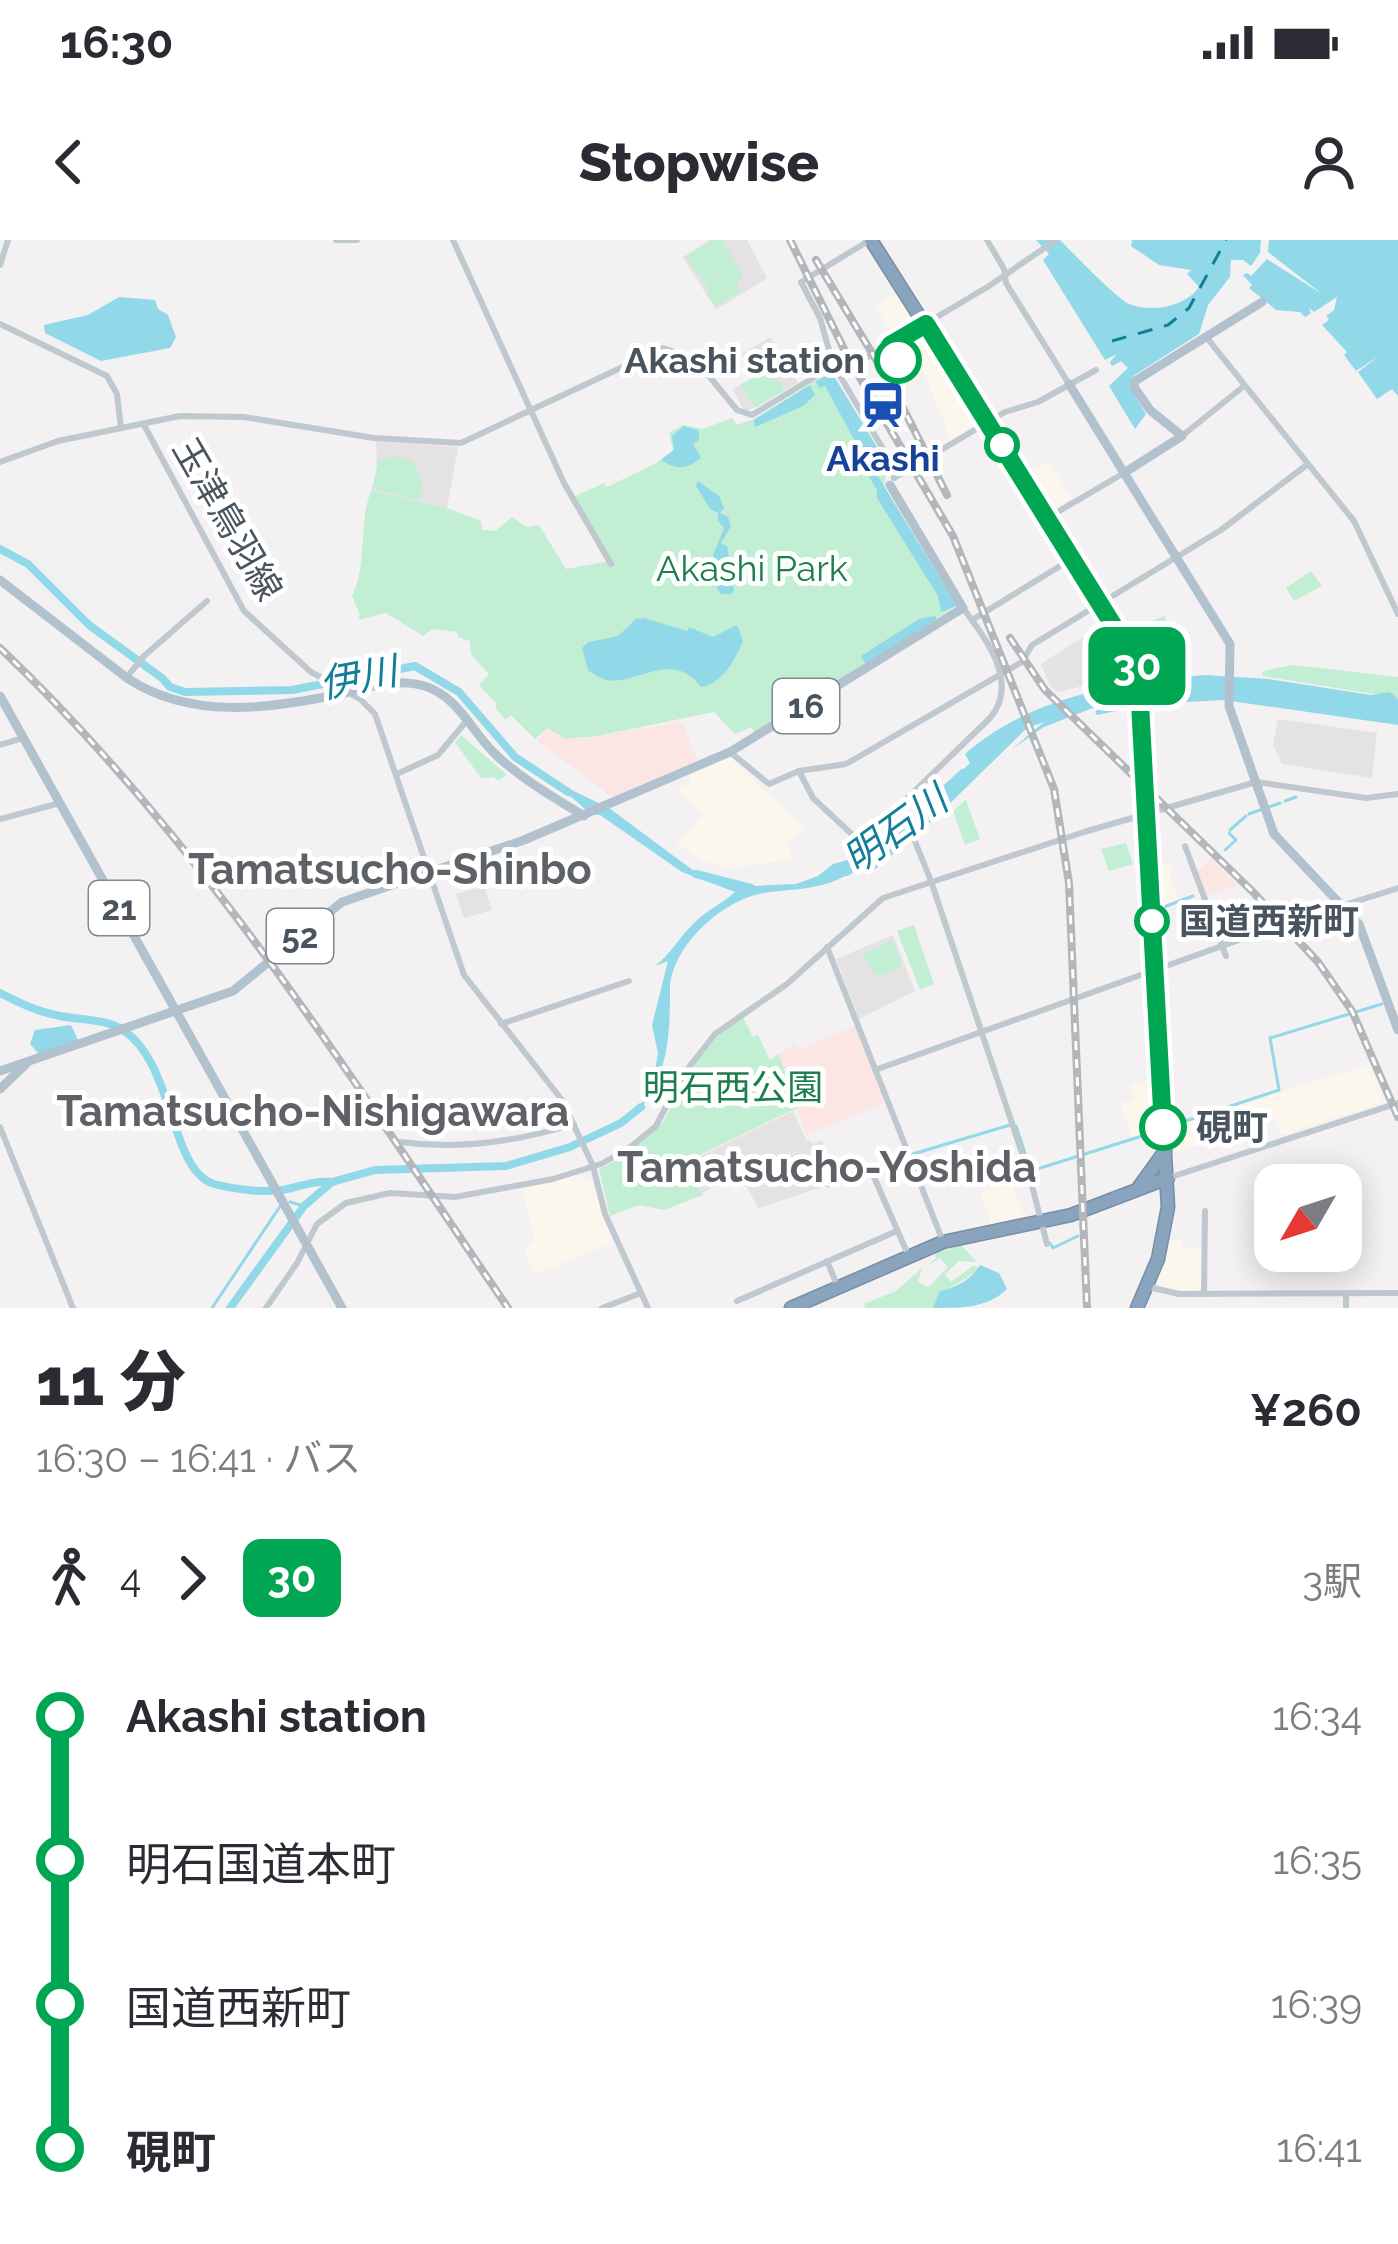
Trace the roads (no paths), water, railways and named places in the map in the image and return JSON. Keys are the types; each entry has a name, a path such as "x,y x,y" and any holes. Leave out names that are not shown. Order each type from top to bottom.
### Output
{"highway":[{"path":"871,240 1076,556 1140,675 1170,1157 1166,1227 1149,1287 1137,1308"},
{"path":"1157,968 1168,1178"},
{"path":"1138,1188 1165,1151"},
{"path":"1041,1222 1168,1178"},
{"path":"796,1308 944,1245 1094,1211 1168,1178"}],"main road":[{"path":"1124,473 1182,436 1150,410 1133,384 1262,302"},
{"path":"1069,384 1230,644 1228,705 1279,842 1359,923 1398,1030"},
{"path":"892,481 963,608"},
{"path":"0,580 148,692 178,702 236,708 297,703 377,685 415,684 441,693 493,752 525,779 584,816"},
{"name":"16","path":"584,816 730,752 963,608"},
{"name":"21","path":"0,696 342,1308"},
{"name":"52","path":"0,1071 178,1013 241,986 342,902 584,816"},
{"name":"52","path":"0,1089 30,1060"}],"street":[{"path":"0,265 8,240"},
{"path":"338,241 357,240"},
{"path":"453,240 564,483 611,564"},
{"path":"871,240 801,282 820,318 837,370 893,466 892,481"},
{"path":"987,240 1069,384"},
{"path":"0,462 58,441 180,416 224,416 352,435 460,443 663,348 695,358 737,410 748,416 828,369 844,370 926,324 1056,240"},
{"path":"0,323 107,376 117,394 122,428"},
{"path":"1205,335 1364,535 1398,614"},
{"path":"892,481 1012,409 1039,402 1096,370"},
{"path":"1182,436 1245,385"},
{"name":"玉津鳥羽線","path":"143,424 234,597 311,672 365,703 375,714 464,975 554,1085 593,1166 605,1214 648,1308"},
{"path":"730,752 764,782 846,764 1022,662 1032,645 1259,505 1308,464"},
{"path":"1051,516 1124,473"},
{"path":"972,620 1076,556"},
{"path":"128,677 143,656 207,601"},
{"path":"799,772 812,798 858,840 896,811 997,710 1003,673 963,608"},
{"path":"396,774 438,755 468,719"},
{"path":"0,745 23,738"},
{"path":"266,1308 322,1218 367,1196 420,1192 455,1197 553,1179 628,1149 656,1126 682,1076 708,1041 788,984 884,898 1256,782 1366,798 1398,794"},
{"path":"0,819 60,802"},
{"path":"896,811 917,844 931,881 1029,1174 1047,1244"},
{"path":"1185,846 1226,956"},
{"path":"875,1070 1157,968 1398,888"},
{"path":"827,946 944,1245"},
{"path":"501,1024 629,980"},
{"path":"1168,1178 1398,1103"},
{"path":"400,1142 497,1143 574,1124"},
{"path":"0,1127 73,1308"},
{"path":"909,1157 874,1177 910,1259"},
{"path":"1204,1294 1205,1211"},
{"path":"736,1301 897,1231"},
{"path":"826,1262 839,1289"},
{"path":"1149,1287 1204,1294 1398,1293"},
{"path":"602,1308 641,1293"},
{"path":"1346,1295 1346,1308"},
{"path":"274,1299 278,1308"}],"water":[{"path":"1036,240 1060,240 1123,300 1148,308 1177,304 1199,287 1187,274 1191,270 1159,265 1131,246 1132,240 1261,240 1260,253 1251,266 1231,260 1230,277 1208,305 1199,334 1133,376 1129,386 1146,414 1135,429 1109,386 1128,368 1121,361 1112,366 1117,354 1105,360 1043,260 1049,254"},
{"path":"1269,240 1398,240 1398,396 1392,389 1377,399 1358,372 1379,356 1356,371 1344,355 1347,352 1322,325 1329,320 1326,316 1334,310 1337,297 1314,312 1309,308 1311,313 1305,317 1300,312 1276,310 1249,288 1252,285 1243,275 1251,276 1267,259 1322,294 1268,252"},
{"path":"119,297 155,300 158,309 168,315 176,337 170,348 101,361 45,333 44,325 88,315"},
{"path":"832,373 888,465 876,473 957,606 941,612 938,596 877,498 864,468 867,463 825,386 819,388 816,381"},
{"path":"810,385 815,395 803,406 755,427 754,420"},
{"path":"684,426 699,431 699,440 693,444 701,458 677,467 661,460 674,450 672,436"},
{"path":"698,481 719,496 724,508 720,513 731,526 721,543 727,546 731,594 721,594 712,576 712,560 724,528 696,486"},
{"path":"636,619 713,637 737,625 743,641 722,676 701,687 678,670 617,680 588,670 582,648 618,636"},
{"path":"919,619 937,619 866,664 861,656"},
{"path":"1204,675 1269,679 1371,695 1390,692 1398,699 1398,725 1224,700 1149,704 1097,715 1108,702 1044,727 1012,749 1044,722 1027,728 938,815 937,823 935,818 875,869 864,875 887,855 829,883 739,901 696,933 672,976 665,1055 655,1085 637,1113 653,1081 658,1053 652,1025 668,961 655,966 695,922 735,892 682,872 600,815 592,815 553,781 609,808 698,874 733,887 796,884 833,864 894,847 906,836 906,822 918,826 943,797 927,804 970,763 965,754 1018,718 1108,688"},
{"path":"71,1025 78,1040 39,1054 30,1044 35,1030"},
{"path":"980,1265 999,1273 1007,1289 983,1303 933,1308 939,1292 967,1279"}],"waterway":[{"name":"伊川","path":"0,549 28,564 89,625 170,687 185,692 292,690 415,666 459,692 515,757 568,792"},
{"name":"明石川","path":"847,872 882,848 963,773"},
{"path":"1285,801 1296,797"},
{"path":"1269,807 1280,803"},
{"path":"1249,814 1260,810"},
{"path":"1230,830 1246,816"},
{"path":"1225,850 1236,840 1229,833"},
{"name":"伊川","path":"696,874 751,888"},
{"path":"1161,908 1193,896"},
{"path":"0,993 44,1012 123,1030 153,1066 188,1159 199,1175 214,1184 270,1191 332,1182"},
{"path":"1173,1125 1279,1090 1270,1038 1382,1004"},
{"name":"明石川","path":"230,1308 304,1206 332,1182 375,1170 506,1166 570,1147 621,1123 641,1107"},
{"path":"913,1154 1010,1125"},
{"path":"1016,1126 1025,1153"},
{"path":"1030,1168 1158,1131"},
{"path":"828,1186 873,1174"},
{"path":"290,1202 304,1206"},
{"path":"212,1308 281,1205"},
{"path":"1081,1224 1085,1300"},
{"path":"1050,1243 1053,1248 1078,1236"}],"railway":[{"path":"790,240 849,359 953,536 1054,789 1069,883 1087,1308"},
{"path":"816,260 893,388 947,495"},
{"path":"1010,638 1045,690 1253,892 1318,962 1352,1011 1398,1117"},
{"path":"0,648 74,722 209,881 332,1049 508,1308"}],"place":[{"name":"Akashi station","path":"898,360"},
{"name":"Akashi","path":"883,405"},
{"name":"国道西新町","path":"1152,921"},
{"name":"硯町","path":"1163,1127"}],"district":[{"name":"Tamatsucho-Shinbo","path":"390,869"},
{"name":"Tamatsucho-Nishigawara","path":"313,1111"},
{"name":"Tamatsucho-Yoshida","path":"827,1167"}],"park label":[{"name":"Akashi Park","path":"752,568"},
{"name":"明石西公園","path":"733,1087"}]}
